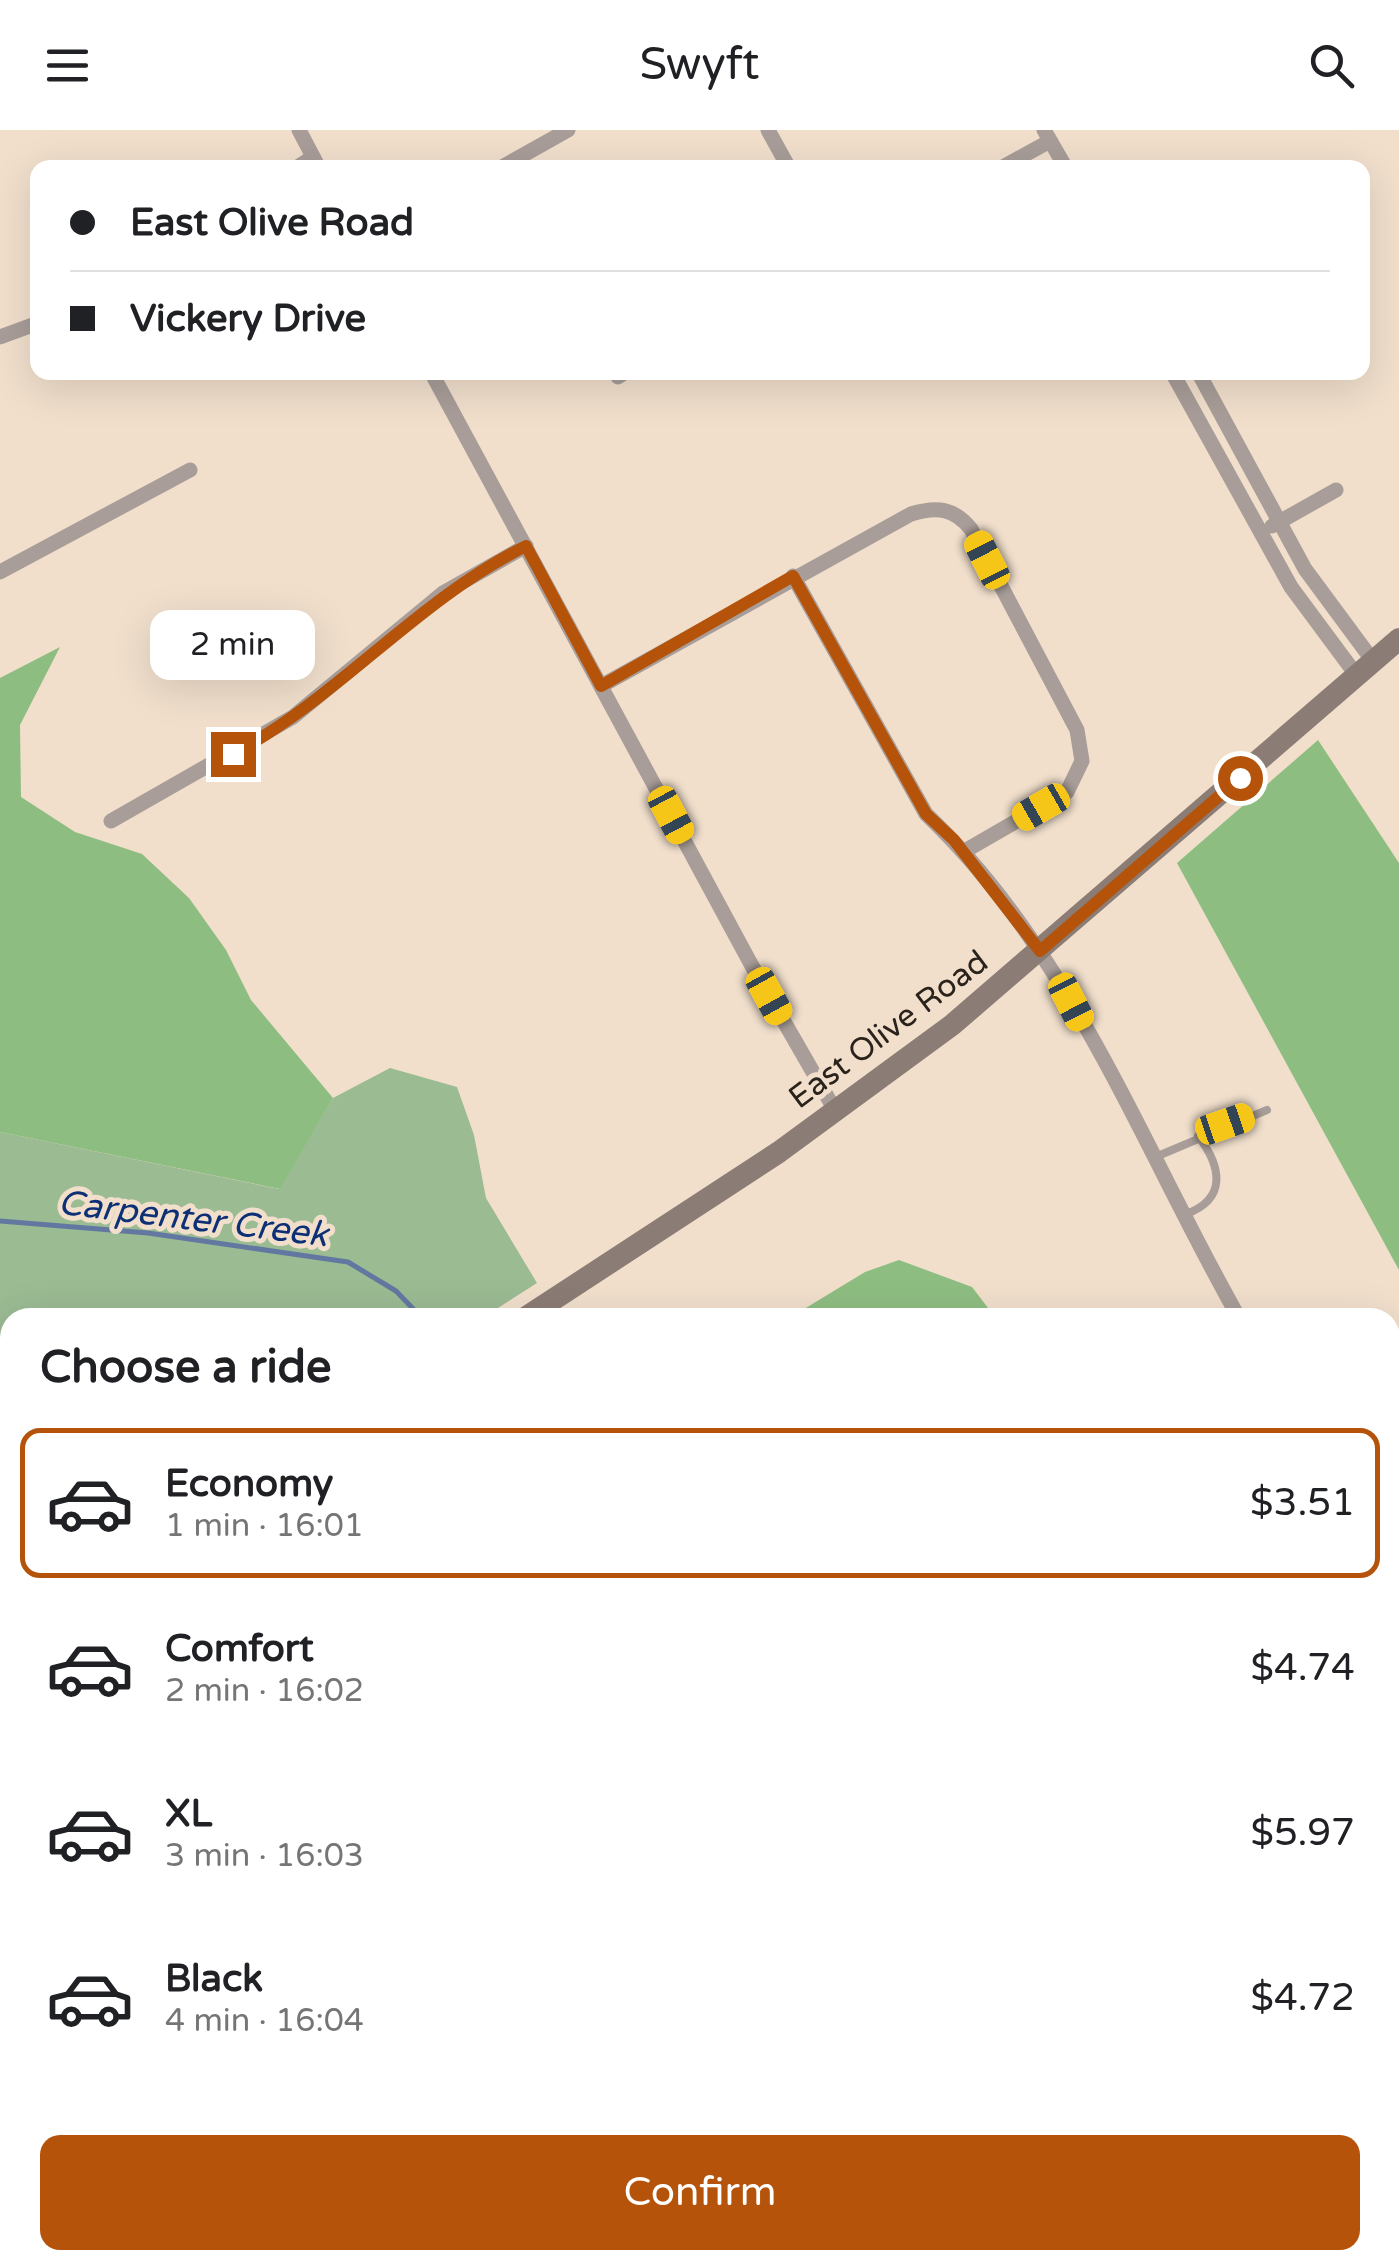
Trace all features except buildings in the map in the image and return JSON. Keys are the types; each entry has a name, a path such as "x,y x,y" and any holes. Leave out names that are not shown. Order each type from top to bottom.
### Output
{"street":[{"path":"298,130 315,160"},
{"path":"514,160 568,130"},
{"path":"768,130 785,160"},
{"path":"1012,160 1046,135 1061,160"},
{"path":"0,337 30,326"},
{"path":"435,380 836,1112"},
{"path":"1176,380 1291,588 1365,668"},
{"path":"1202,380 1365,668"},
{"path":"0,572 190,470"},
{"path":"1260,533 1336,490"},
{"path":"601,686 793,576 930,508 960,516 972,530 1083,749 1068,792 963,852"},
{"path":"110,821 293,717 443,593 526,546"},
{"path":"793,576 926,814 963,852 1040,951 1234,1308"},
{"name":"East Olive Road","path":"540,1308 836,1112 1040,951 1399,639"}],"lane":[{"path":"1152,1158 1266,1110"},
{"path":"1183,1215 1200,1209 1216,1193 1215,1162 1198,1136"}],"green space":[{"path":"60,647 20,725 21,797 75,832 142,854 189,898 226,950 251,1000 333,1098 280,1189 0,1132 0,678"},
{"path":"1318,740 1399,863 1399,1270 1177,863"},
{"path":"390,1068 457,1087 474,1135 486,1198 537,1283 498,1308 0,1308 0,1132 279,1189 333,1098"},
{"path":"899,1260 972,1287 988,1308 806,1308 865,1272"}],"waterway":[{"name":"Carpenter Creek","path":"0,1221 148,1233 348,1262 396,1291 412,1308"}],"route":[{"path":"233,754 331,688 443,593 526,546 601,686 793,576 926,814 954,840 1040,951 1240,778"}]}
